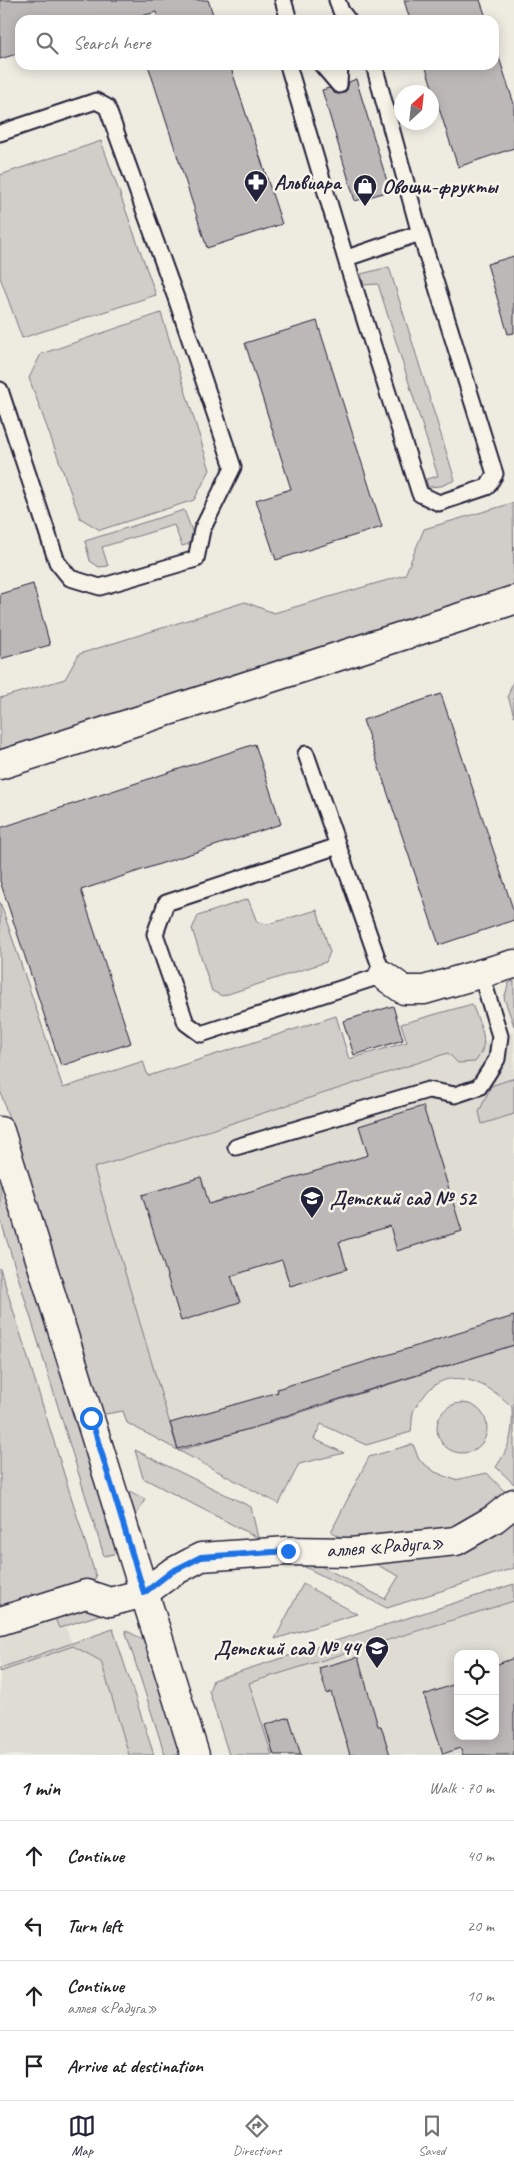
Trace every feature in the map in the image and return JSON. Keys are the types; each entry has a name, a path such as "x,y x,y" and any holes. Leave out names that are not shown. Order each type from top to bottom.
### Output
{"street":[{"path":"0,765 514,600"},
{"path":"383,975 404,990 424,990 514,964"},
{"path":"0,1131 195,1755"},
{"name":"аллея «Радуга»","path":"144,1593 171,1572 201,1557 288,1551 352,1552 456,1541 494,1519 514,1503"},
{"path":"0,1622 86,1594 110,1602 144,1593"}],"lane":[{"path":"283,0 288,15"},
{"path":"290,70 420,494 439,503 466,496 487,487 495,474 420,232 375,70"},
{"path":"326,70 339,85 340,70"},
{"path":"0,133 96,102 107,107 176,298 232,467 202,530 196,560 100,587 70,578 56,562 0,390"},
{"path":"347,258 420,232"},
{"path":"306,754 383,975 201,1034 186,1023 155,934 166,903 338,846"},
{"path":"236,1148 428,1090 455,1095 479,1087 497,1059 500,1036 481,974"}],"shaded area":[{"path":"101,141 156,295 22,338 0,277 0,175"},
{"path":"389,267 455,480 441,486 428,487 426,479 438,476 378,284 364,285 361,274"},
{"path":"161,313 210,470 194,500 100,530 80,518 29,378 41,354"},
{"path":"513,503 514,593 0,757 0,698 65,679 79,654 245,602 274,613 405,575 424,529"},
{"path":"184,510 194,536 189,544 182,546 174,525 102,547 108,566 99,567 90,561 85,541"},
{"path":"514,678 514,716 508,696"},
{"path":"248,899 257,922 268,924 317,910 330,952 326,962 222,996 212,991 192,929 198,916"},
{"path":"0,902 63,1088 143,1061 148,1076 336,1016 349,1059 407,1042 401,1024 472,1004 481,1027 484,1040 483,1047 475,1062 458,1063 448,1053 94,1168 178,1450 127,1423 123,1411 100,1415 0,1090"},
{"path":"514,981 514,1026 504,998 509,983"},
{"name":"Детский сад № 52","path":"514,1032 514,1345 178,1451 94,1168"},
{"path":"514,1078 514,1114 482,1124 479,1112 491,1086"},
{"path":"0,1144 122,1552 104,1556 0,1218"},
{"path":"0,1268 96,1577 93,1582 37,1600 32,1593 22,1601 0,1609"},
{"path":"514,1345 514,1484 496,1467 510,1439 512,1407 481,1384 457,1378 445,1380 434,1386 424,1396 413,1412 411,1432 366,1445 321,1424 314,1439 344,1453 299,1464 279,1504 179,1451"},
{"path":"0,1351 50,1588 73,1646 101,1661 129,1755 0,1755"},
{"path":"462,1403 471,1405 482,1414 487,1428 485,1437 476,1448 462,1453 453,1451 442,1442 437,1428 439,1419 448,1408"},
{"path":"102,1430 111,1436 127,1490 145,1499 130,1528"},
{"path":"413,1444 419,1460 435,1472 455,1480 487,1473 507,1494 455,1530 357,1546 331,1532 369,1457"},
{"path":"135,1450 251,1507 258,1538 143,1478"},
{"path":"514,1516 514,1568 387,1608 289,1559 305,1558 385,1599 399,1576 369,1561"},
{"path":"303,1584 357,1614 275,1639"},
{"path":"514,1584 514,1601 249,1683 272,1755 229,1755 209,1691 213,1680"},
{"path":"95,1599 102,1614 59,1628 53,1613"},
{"name":"Детский сад № 44","path":"514,1601 514,1755 271,1755 249,1683"},
{"path":"113,1629 154,1755 129,1755 101,1661 73,1646 0,1672 0,1668"},
{"path":"125,1630 152,1644 188,1755 165,1755"}],"building":[{"path":"0,0 208,0 213,15 157,15 156,12 146,15 15,15 15,54 0,59"},
{"path":"404,0 480,0 485,15 408,15"},
{"path":"499,58 514,104 514,148 458,167 439,108 439,85 431,85 427,70 499,70"},
{"path":"150,70 232,70 282,224 207,248"},
{"path":"356,79 390,191 355,201 322,90 329,88 335,93 340,94 347,90 349,82"},
{"path":"514,256 514,333 508,334 487,264"},
{"path":"317,321 382,527 276,560 256,500 291,489 245,343"},
{"path":"33,584 50,645 0,659 0,594"},
{"path":"441,694 514,912 514,920 439,945 363,720"},
{"path":"255,744 281,824 81,890 131,1043 61,1066 0,881 0,828"},
{"path":"393,1006 403,1040 354,1055 343,1021"},
{"path":"423,1106 462,1231 397,1251 390,1226 339,1242 347,1269 290,1286 282,1260 231,1276 240,1302 181,1321 142,1195 201,1177 209,1204 368,1155 359,1126"},
{"path":"514,1316 514,1345 269,1421 270,1423 178,1449 170,1423 278,1392 277,1389"},
{"path":"358,1657 378,1726 381,1726 390,1755 350,1755 331,1692 327,1694 319,1668"},
{"path":"514,1658 514,1755 463,1755 460,1748 443,1754 424,1695 454,1684 454,1740 499,1740 499,1664"},
{"path":"289,1717 301,1755 274,1755 265,1725"}],"place":[{"name":"Альвиара","path":"256,203"},
{"name":"Овощи-фрукты","path":"365,207"},
{"name":"Детский сад № 52","path":"312,1219"},
{"name":"Детский сад № 44","path":"377,1669"}],"route":[{"path":"91,1418 144,1593 171,1572 201,1557 288,1551"}]}
